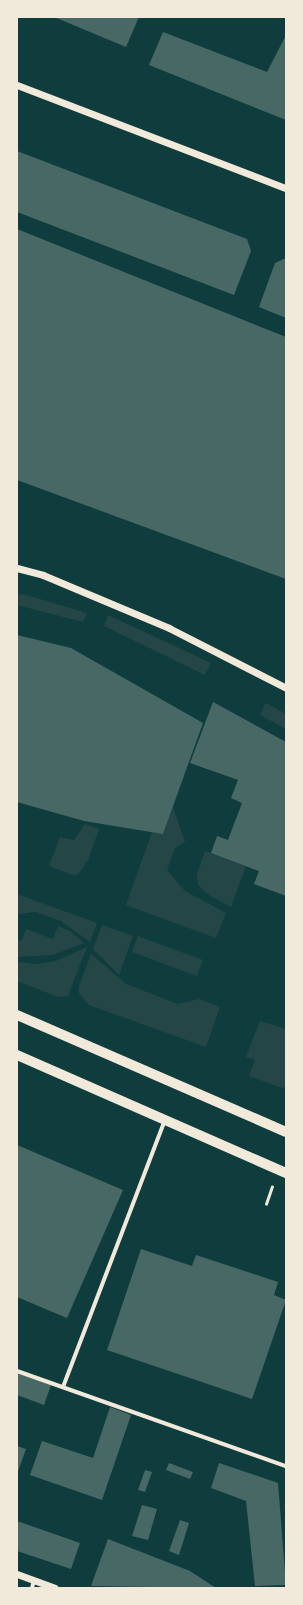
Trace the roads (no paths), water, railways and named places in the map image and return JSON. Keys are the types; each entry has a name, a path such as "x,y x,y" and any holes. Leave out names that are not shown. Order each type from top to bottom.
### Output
{"main road":[{"path":"17,1015 286,1132"},
{"path":"17,1055 286,1173"}],"street":[{"path":"17,86 286,188"},
{"path":"17,568 43,575 169,628 286,688"},
{"path":"63,1387 165,1120"},
{"path":"17,1371 286,1466"},
{"path":"17,1574 55,1588"},
{"path":"32,1588 34,1580"}]}
